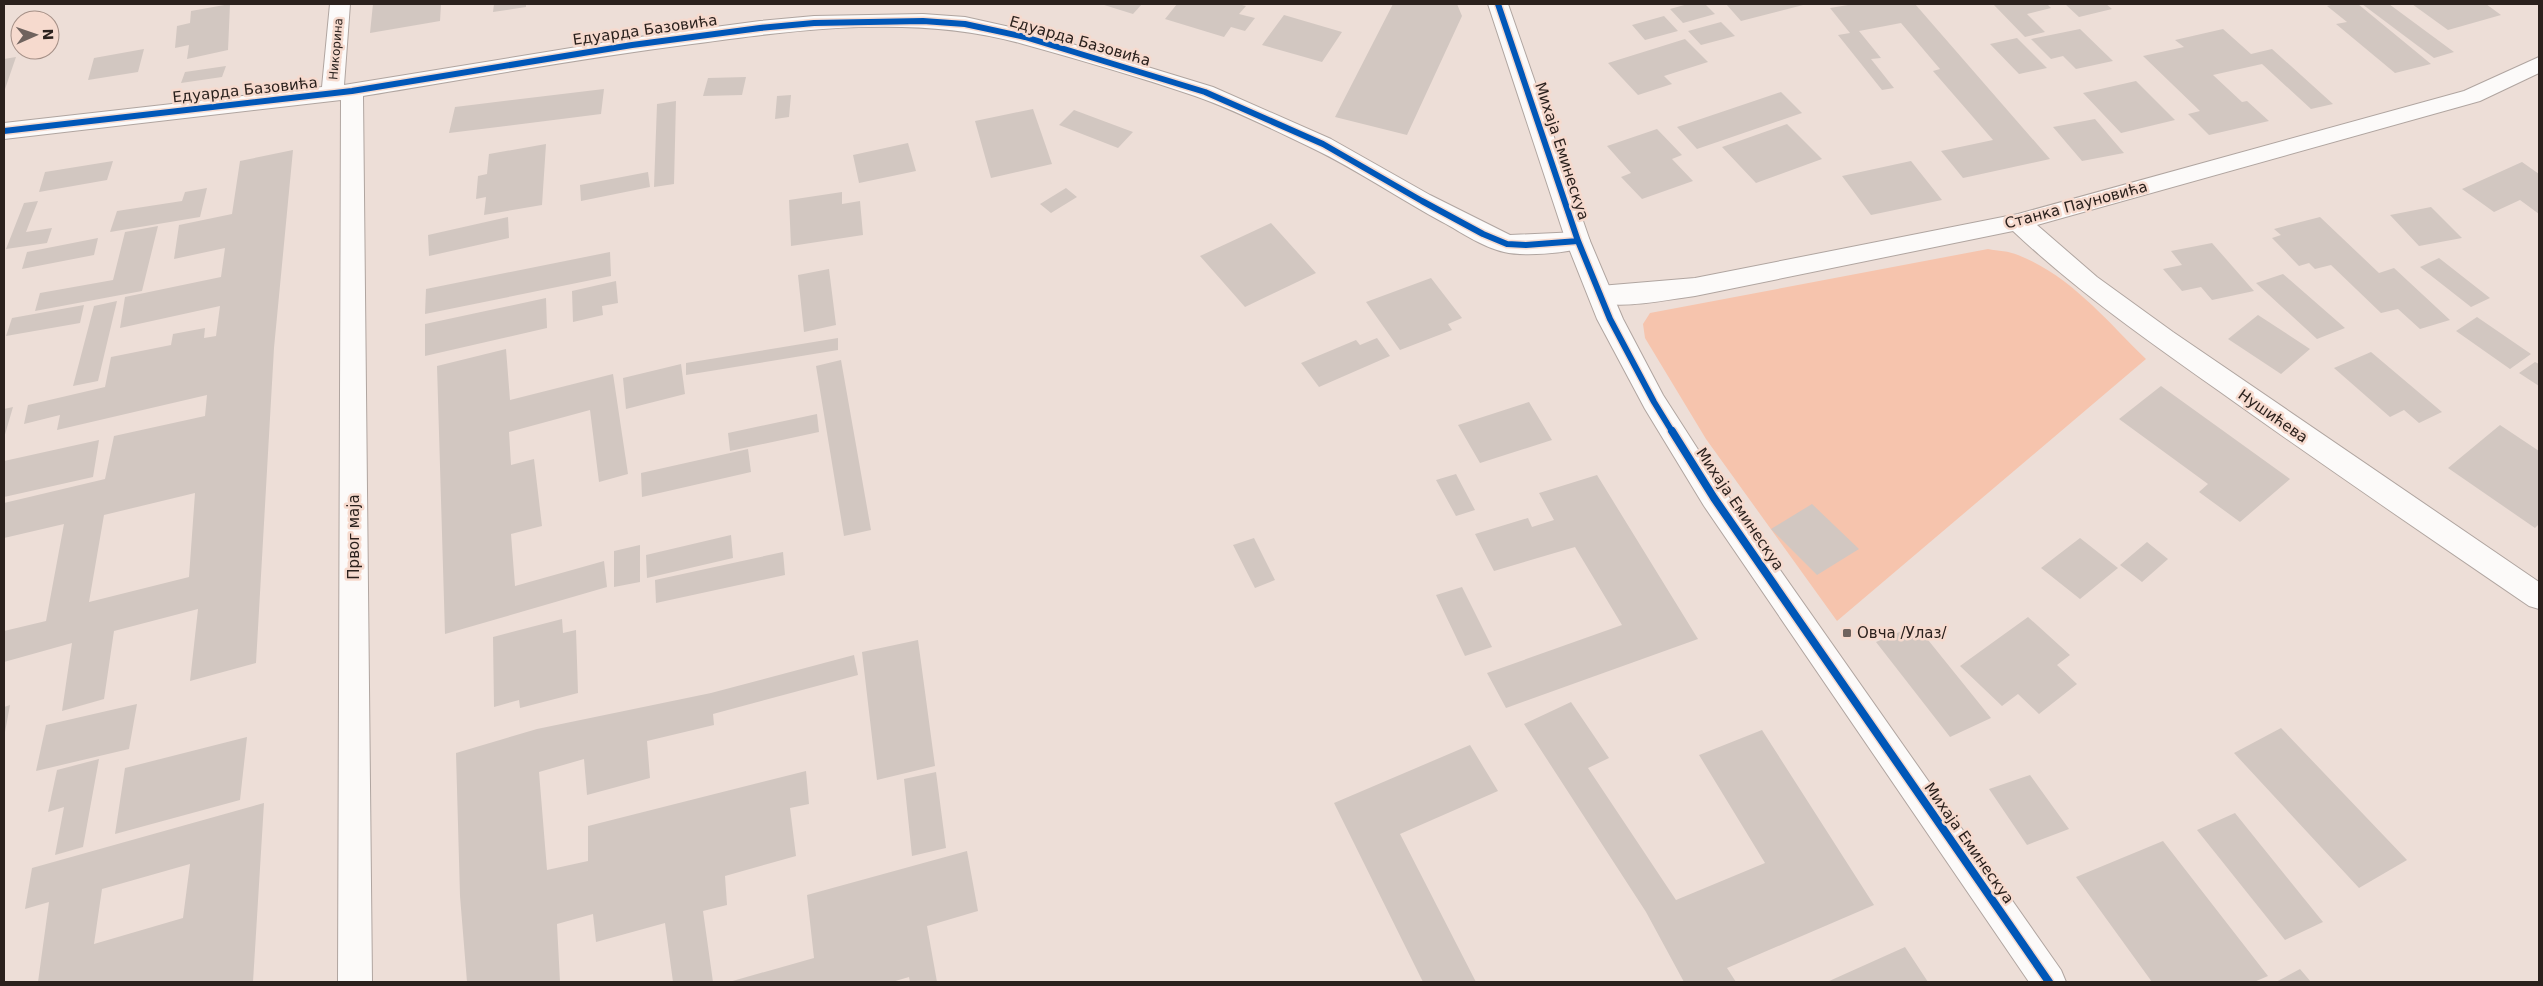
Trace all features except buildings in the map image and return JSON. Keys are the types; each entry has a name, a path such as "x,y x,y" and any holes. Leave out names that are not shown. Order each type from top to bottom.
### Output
{"street":[{"name":"Никорина","path":"340,4 342,92"},
{"name":"Михаја Еминескуа","path":"1498,4 1578,241 1610,319 1654,402 1714,498 2049,982"},
{"name":"Едуарда Базовића","path":"4,131 342,92 632,45 760,28 868,21 923,21 965,24 1025,37 1213,96 1323,144 1422,201 1483,234 1507,244 1526,245 1578,241"},
{"name":"Станка Пауновића","path":"1600,295 1645,294 1695,287 2018,222 2472,96 2539,64"},
{"name":"Првог маја","path":"342,92 355,982"},
{"name":"Нушићева","path":"2018,222 2052,255 2097,291 2300,435 2539,597"}],"shaded area":[{"path":"1988,249 2015,254 2054,274 2087,300 2146,359 1837,621 1706,439 1645,338 1643,324 1650,313"}],"cycle path":[{"path":"1498,4 1578,241 1610,319 1654,402 1714,498 2049,982"},
{"path":"4,131 352,91 632,45 760,28 814,23 923,21 965,24 1025,37 1205,92 1323,144 1422,201 1483,234 1507,244 1526,245 1578,241"}],"place":[{"name":"Овча /Улаз/","path":"1847,633"}]}
